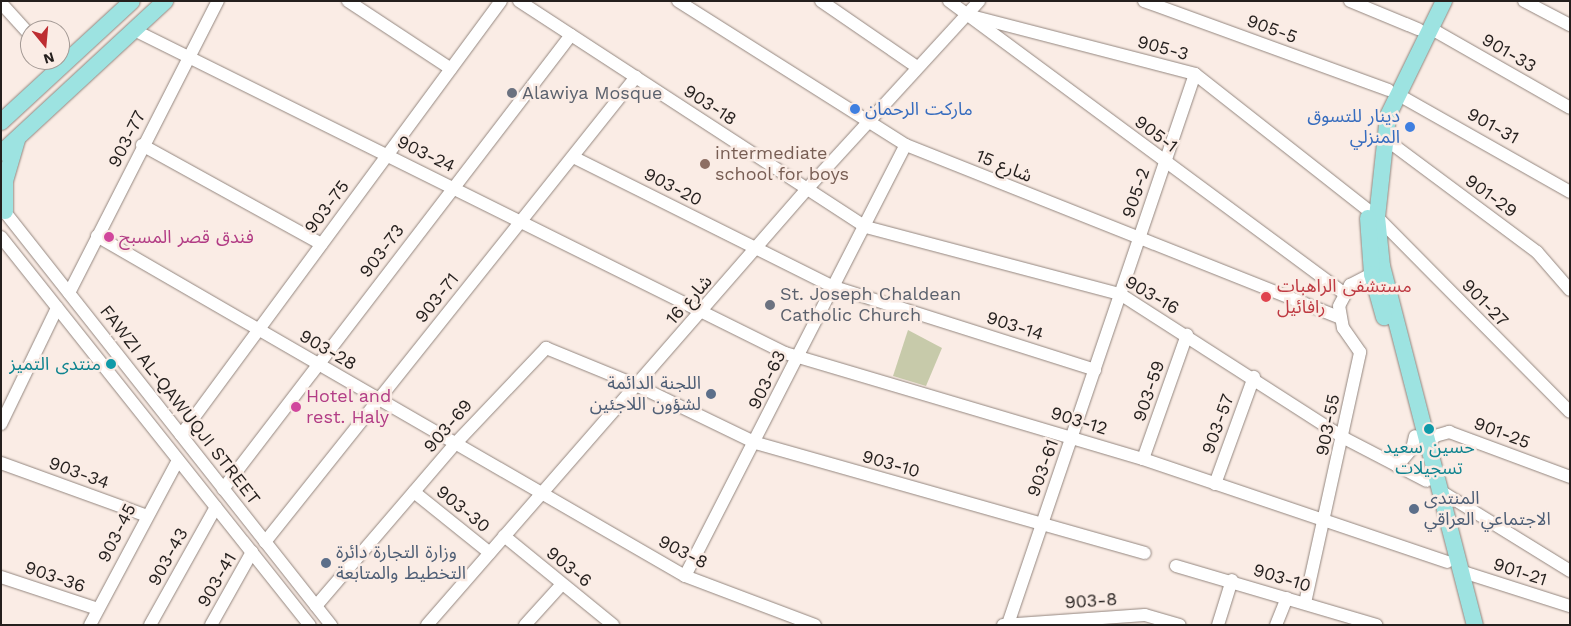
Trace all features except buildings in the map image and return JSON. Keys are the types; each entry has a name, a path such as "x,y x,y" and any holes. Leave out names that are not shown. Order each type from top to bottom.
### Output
{"main road":[{"path":"70,52 132,1"},
{"path":"1,153 165,1"},
{"path":"1424,29 1432,1"},
{"path":"1433,485 1415,436 1372,274 1372,214 1376,128 1424,29 1444,1"},
{"path":"2,122 50,70"},
{"path":"1392,92 1372,214 1382,266 1427,447 1433,485 1454,566 1475,625"},
{"path":"3,209 5,181 18,137"},
{"path":"1454,566 1463,625"}],"street":[{"name":"903-77","path":"69,293 142,145 218,1"},
{"path":"348,1 451,70"},
{"name":"903-75","path":"181,435 501,1"},
{"name":"903-18","path":"519,1 807,189"},
{"name":"شارع 15","path":"678,1 906,145 1340,318"},
{"path":"821,1 917,67"},
{"name":"905-1","path":"949,1 1344,294"},
{"name":"شارع 16","path":"428,625 636,385 757,249 807,189 979,1"},
{"name":"905-5","path":"1144,1 1392,92"},
{"name":"901-33","path":"1350,1 1424,29 1570,108"},
{"path":"1524,1 1570,24"},
{"path":"1,3 20,24"},
{"name":"905-3","path":"968,15 1195,74 1372,214"},
{"name":"903-24","path":"134,30 190,56 701,312"},
{"name":"903-73","path":"223,489 571,35"},
{"name":"905-2","path":"1138,239 1195,74"},
{"name":"903-71","path":"265,542 636,77"},
{"name":"901-31","path":"1392,92 1570,192"},
{"name":"901-29","path":"1384,138 1537,252 1570,290"},
{"path":"142,145 321,244"},
{"name":"903-63","path":"685,576 756,443 797,357 866,227 906,145"},
{"name":"903-20","path":"573,157 757,249"},
{"name":"903-16","path":"807,189 866,227 1120,294 1254,377 1344,438 1433,485 1570,571"},
{"name":"FAWZI AL-QAWUQJI STREET","path":"3,209 331,625"},
{"name":"901-27","path":"1372,214 1570,412"},
{"name":"903-28","path":"97,236 454,445 542,493"},
{"name":"FAWZI AL-QAWUQJI STREET","path":"1,237 310,625"},
{"name":"903-61","path":"1008,624 1041,524 1073,437 1138,239"},
{"name":"903-14","path":"757,249 834,287 1095,370"},
{"path":"1340,318 1344,294 1358,279 1372,274"},
{"path":"1,424 57,308"},
{"name":"903-12","path":"701,312 797,357 1144,459 1454,566"},
{"name":"903-55","path":"1305,603 1344,438 1360,352 1340,318"},
{"name":"903-59","path":"1144,459 1187,336"},
{"name":"903-69","path":"316,606 454,445 546,348 636,385"},
{"name":"903-57","path":"1215,484 1254,377"},
{"name":"903-10","path":"636,385 756,443 1145,553"},
{"name":"901-25","path":"1427,447 1435,436 1449,432 1570,477"},
{"path":"1397,466 1412,449 1415,436"},
{"name":"903-45","path":"90,625 145,515 178,460"},
{"name":"903-34","path":"1,463 145,515"},
{"name":"903-30","path":"414,492 490,553"},
{"name":"903-8","path":"542,493 685,576 816,625"},
{"name":"903-43","path":"150,625 216,507"},
{"name":"903-6","path":"504,536 613,625"},
{"name":"903-41","path":"211,625 252,552"},
{"name":"903-10","path":"1176,566 1232,580 1305,603 1343,620 1376,625"},
{"name":"901-21","path":"1454,566 1570,606"},
{"name":"903-36","path":"1,577 98,610"},
{"path":"1218,625 1232,580"},
{"path":"525,625 562,584"},
{"path":"1276,625 1287,598"},
{"name":"903-8","path":"1003,625 1146,620 1180,625"}],"green space":[{"path":"908,330 942,348 926,386 893,376"}],"place":[{"name":"Alawiya Mosque","path":"512,93"},
{"name":"ماركت الرحمان","path":"855,109"},
{"name":"دينار للتسوق المنزلي","path":"1410,127"},
{"name":"intermediate school for boys","path":"705,164"},
{"name":"فندق قصر المسبح","path":"109,237"},
{"name":"مستشفى الراهبات رافائيل","path":"1266,297"},
{"name":"St. Joseph Chaldean Catholic Church","path":"770,305"},
{"name":"منتدى التميز","path":"111,364"},
{"name":"اللجنة الدائمة لشؤون اللاجئين","path":"711,394"},
{"name":"Hotel and rest. Haly","path":"296,407"},
{"name":"حسين سعيد تسجيلات","path":"1429,429"},
{"name":"المنتدى الاجتماعي العراقي","path":"1414,509"},
{"name":"وزارة التجارة دائرة التخطيط والمتابعة","path":"326,563"}]}
